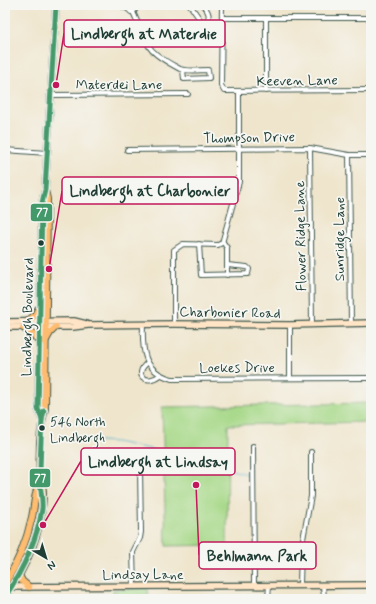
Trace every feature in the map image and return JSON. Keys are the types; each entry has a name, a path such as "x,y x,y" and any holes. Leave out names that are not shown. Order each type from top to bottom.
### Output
{"main road":[{"name":"Lindbergh Boulevard","path":"42,324 39,306 42,203 45,190 48,153 56,5"},
{"name":"Lindbergh Boulevard","path":"5,583 17,561 25,541 32,517 35,490 40,481 42,420 38,409 48,199 45,190"},
{"path":"28,321 35,315 39,306"},
{"path":"5,322 28,321 42,324"},
{"name":"Charbonier Road","path":"42,324 74,321 88,325"},
{"name":"Charbonier Road","path":"42,324 56,327 143,324 290,325 371,323"},
{"path":"5,327 23,328 42,324"},
{"path":"23,328 32,333 42,342 56,327"},
{"name":"Lindbergh Boulevard","path":"5,597 8,587 19,575 30,550 39,521 44,489 40,481"},
{"path":"19,575 22,581 29,587"},
{"name":"Lindsay Lane","path":"8,587 371,585"}],"street":[{"path":"120,5 132,7 143,5"},
{"path":"190,5 203,24 208,21 209,17 203,5"},
{"path":"222,5 222,18 371,18"},
{"path":"132,7 132,12 147,46 159,58 183,70 208,70 209,78 184,79 183,70"},
{"name":"Keeven Lane","path":"222,18 221,85 223,90 371,90"},
{"path":"266,18 266,91"},
{"path":"174,324 174,250 183,244 218,245 223,242 238,188 239,91"},
{"name":"Materdei Lane","path":"51,95 188,94"},
{"name":"Thompson Drive","path":"128,150 310,148 350,156 371,155"},
{"name":"Flower Ridge Lane","path":"310,148 312,324"},
{"path":"5,150 48,153"},
{"name":"Sunridge Lane","path":"350,156 351,323"},
{"path":"223,242 227,248 227,275"},
{"path":"199,244 200,275 248,275 249,271 247,266 227,265"},
{"path":"143,324 143,351 148,363 160,375"},
{"path":"290,325 290,378"},
{"name":"Loekes Drive","path":"148,363 142,368 141,372 143,377 148,380 153,380 160,375 172,379 371,378"},
{"path":"253,446 254,585"},
{"path":"300,585 301,550 311,496 311,452"},
{"path":"134,586 133,552 140,538 141,532 140,468"},
{"path":"268,585 268,599"},
{"path":"324,585 324,599"}],"green space":[{"path":"371,403 371,422 228,425 227,545 166,546 162,407"},
{"path":"148,588 148,599 113,599 113,590"}],"waterway":[{"path":"70,439 116,442 179,455 202,456 224,468 247,474"}],"transit line":[{"name":"77","path":"42,420 38,409 42,203 45,190 56,5"},
{"name":"77","path":"5,597 28,555 40,521 42,509 40,464 42,420 44,411"}],"place":[{"name":"Lindbergh at Materdie","path":"56,85"},
{"name":"Lindbergh at Charbonier","path":"49,269"},
{"name":"546 North Lindbergh","path":"42,428"},
{"name":"Behlmann Park","path":"196,485"},
{"name":"Lindbergh at Lindsay","path":"43,525"}]}
